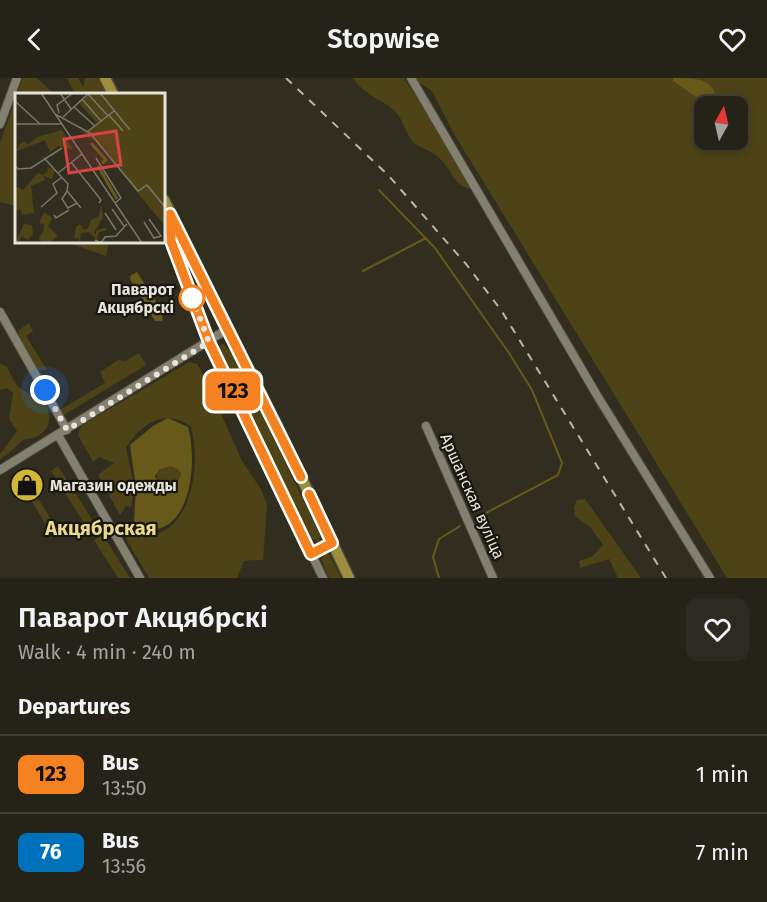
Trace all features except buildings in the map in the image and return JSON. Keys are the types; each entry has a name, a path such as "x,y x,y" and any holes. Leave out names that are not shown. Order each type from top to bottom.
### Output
{"main road":[{"path":"105,78 112,93"},
{"path":"165,202 226,330 277,426 349,578"}],"street":[{"path":"0,124 17,78"},
{"path":"414,82 598,397 710,578"},
{"path":"170,214 171,241 209,342 322,578"},
{"path":"0,312 67,430"},
{"path":"0,470 226,330"},
{"name":"Аршанская вуліца","path":"426,426 493,578"},
{"path":"58,435 140,578"},
{"path":"311,554 332,543"}],"shaded area":[{"path":"23,78 37,78 53,93 17,93"},
{"path":"67,78 78,78 83,87 85,78 101,78 108,93 74,93"},
{"path":"353,78 404,78 471,184 470,189 457,181 438,157 415,144 399,116 364,90"},
{"path":"412,78 767,78 767,578 727,578 454,134 432,91"},
{"path":"673,78 697,79 710,85 715,96 695,96 673,81"},
{"path":"15,100 15,206 0,202 0,143"},
{"path":"69,243 109,243 106,256"},
{"path":"137,272 163,312 162,321 155,321 130,279 131,275"},
{"path":"29,323 33,331 26,336 47,370 38,370 19,337 19,330"},
{"path":"223,344 233,353 320,535 319,543 309,537 301,524 217,347"},
{"path":"139,353 146,365 64,415 60,410 105,383 100,372 118,360 125,361"},
{"path":"189,362 197,364 205,377 242,461 261,489 267,505 263,560 244,561 237,578 149,578 126,539 129,533 157,534 170,527 180,516 192,487 194,471 194,440 191,427 172,418 163,419 146,426 132,439 126,448 134,486 131,507 126,506 120,515 98,475 114,463 99,457 93,462 78,435 81,426"},
{"path":"0,363 7,367 17,386 47,406 49,420 44,431 33,438 24,440 0,459 0,454 17,431 9,419 13,393 7,388 0,390"},
{"path":"168,418 188,427 192,468 186,498 172,521 159,529 142,529 134,521 136,488 130,445 153,426","holes":["171,466 178,469 181,474 176,488 168,489 159,485 155,476 160,469"]},
{"path":"169,465 174,466 180,472 180,482 174,488 169,489 164,488 158,482 157,477 158,472 164,466"},
{"path":"58,466 93,521 86,526 51,471"},
{"path":"34,492 55,526 49,530 28,495"},
{"path":"585,499 641,578 618,578 609,559 580,568 579,561 593,556 603,545 591,528 575,516 574,507 577,500"},
{"path":"103,535 130,578 118,578 94,540"},
{"path":"327,551 341,578 329,578 321,559"}],"waterway":[{"path":"379,190 435,248 509,353 532,390 562,463 558,475 482,515"},
{"path":"363,271 426,238"},
{"path":"439,578 433,557 439,539 460,526"}],"railway":[{"path":"286,78 388,175 466,264 501,310 666,578"}],"bus line":[{"name":"123","path":"301,477 170,214 171,241 209,342 311,554 332,543 309,494"}],"place":[{"name":"Паварот Акцябрскі","path":"192,298"},
{"name":"Магазин одежды","path":"27,485"}],"district":[{"name":"Акцябрская","path":"101,528"}],"route":[{"path":"45,390 67,430 209,342 191,295 192,298"}]}
